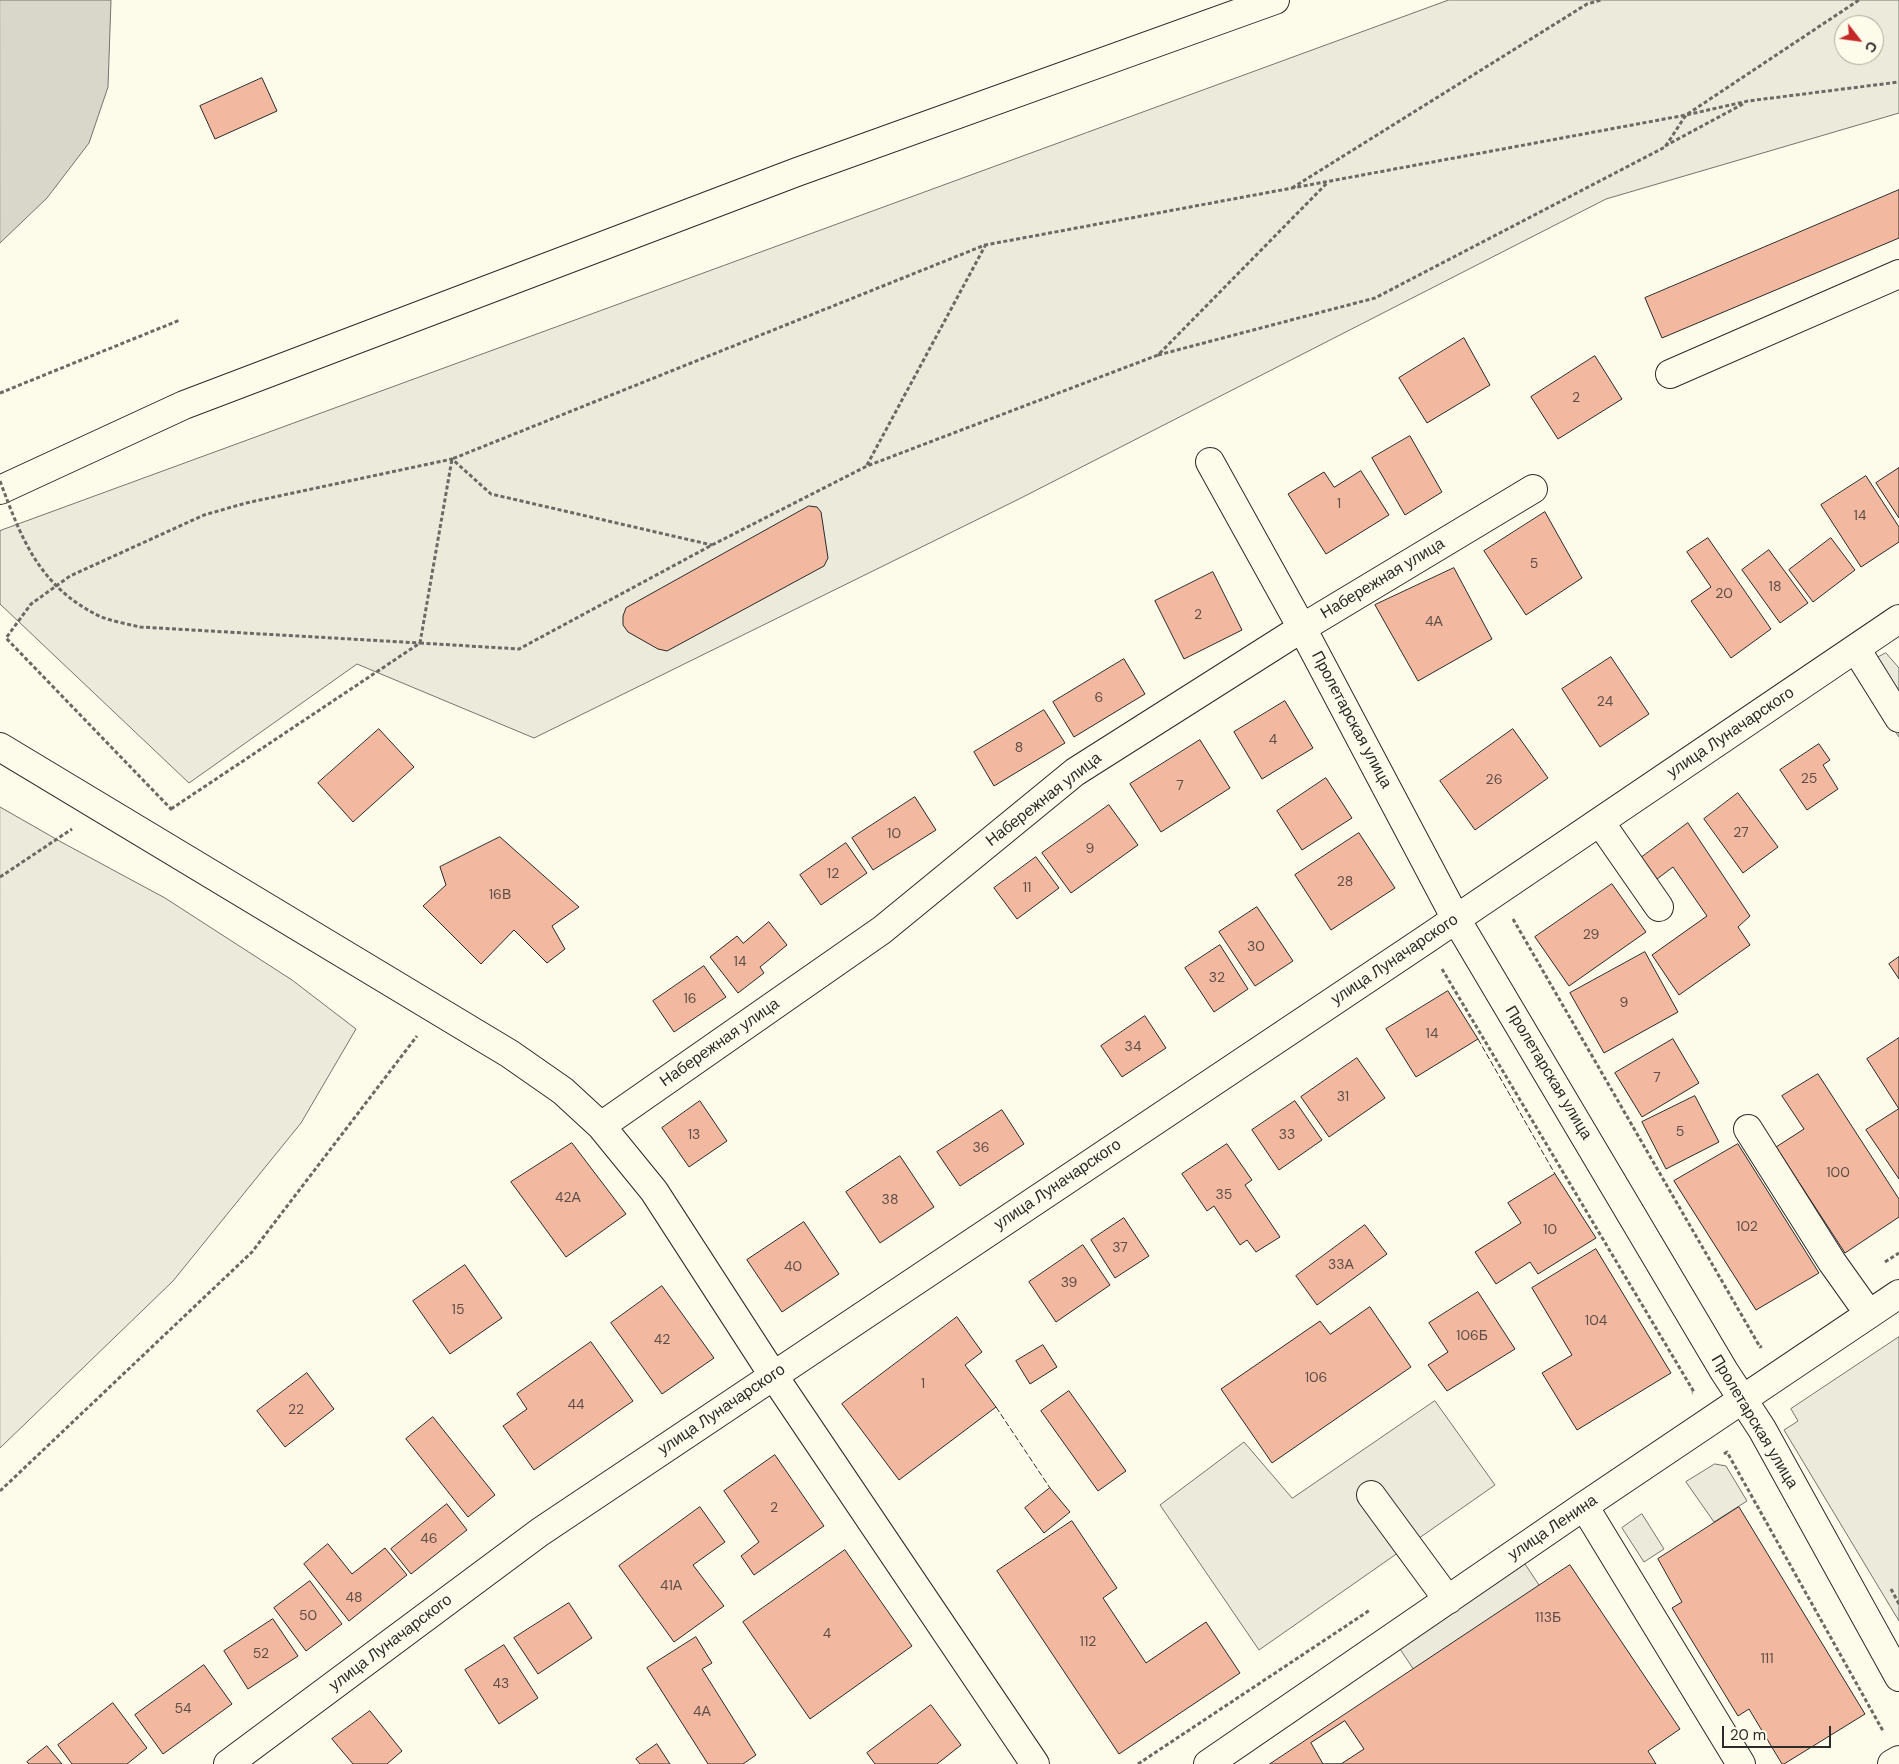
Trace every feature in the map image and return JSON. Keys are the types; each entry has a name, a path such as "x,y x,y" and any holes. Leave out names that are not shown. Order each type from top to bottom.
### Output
{"street":[{"path":"0,490 184,405 797,172 1275,0"},
{"path":"1670,374 1899,274"},
{"name":"Пролетарская улица","path":"1210,462 1302,628 1456,919 1724,1371 1762,1429 1899,1677"},
{"name":"Набережная улица","path":"601,1126 882,930 1074,772 1302,628 1532,489"},
{"name":"улица Луначарского","path":"228,1764 540,1532 1426,940 1899,619"},
{"path":"1856,648 1899,718"},
{"path":"0,747 518,1059 562,1091 601,1126 654,1191 773,1375 1035,1764"},
{"path":"1600,822 1659,907"},
{"path":"1748,1129 1832,1262 1870,1314"},
{"name":"улица Ленина","path":"1208,1764 1584,1506 1899,1294"},
{"path":"1370,1494 1448,1600"},
{"path":"1584,1506 1741,1764"},
{"path":"1892,1764 1899,1760"}],"path":[{"path":"1289,190 1587,4 1601,0"},
{"path":"1665,146 1686,115 1859,0"},
{"path":"120,755 6,638 31,604 70,576 204,515 246,503 452,459 985,245 1289,190 1686,115 1748,101 1899,82"},
{"path":"0,481 26,546 42,572 68,598 100,616 140,627 519,649 712,545 867,466 1158,355 1375,298 1748,101"},
{"path":"1158,355 1329,182"},
{"path":"867,466 985,245"},
{"path":"0,393 180,320"},
{"path":"452,459 491,494 712,545"},
{"path":"171,809 420,643 452,459"},
{"path":"0,877 102,809"},
{"path":"1497,892 1760,1347"},
{"path":"1426,940 1694,1392"},
{"path":"0,1491 252,1252 437,1010"},
{"path":"1727,1452 1899,1760"},
{"path":"1890,1587 1899,1604"}],"shaded area":[{"path":"0,0 111,0 108,87 89,143 47,198 0,243"},
{"path":"1449,0 1899,0 1899,113 1606,199 1019,499 534,738 357,664 189,783 0,604 0,531"},
{"path":"1886,653 1899,668 1899,737 1853,671"},
{"path":"0,807 165,898 292,980 356,1029 301,1123 173,1281 0,1448"},
{"path":"1899,1337 1899,1621 1784,1430 1798,1421 1791,1409"},
{"path":"1435,1401 1495,1485 1259,1650 1160,1505 1244,1442 1292,1498"},
{"path":"1715,1464 1726,1466 1747,1501 1714,1522 1686,1482"},
{"path":"1642,1514 1664,1549 1644,1562 1622,1528"},
{"path":"1525,1564 1541,1588 1416,1673 1400,1649"}],"building":[{"path":"262,78 277,111 215,139 200,106"},
{"path":"1899,190 1899,238 1662,338 1645,298"},
{"path":"1464,338 1490,385 1427,423 1399,378"},
{"path":"1595,356 1622,399 1558,439 1531,397"},
{"path":"1410,436 1442,492 1405,515 1372,458"},
{"path":"1899,468 1899,518 1876,483"},
{"path":"1361,471 1389,515 1326,554 1288,494 1324,472 1334,487"},
{"path":"1866,476 1899,527 1899,542 1861,567 1821,505"},
{"path":"809,506 817,507 821,512 828,558 824,566 667,651 658,649 628,632 623,625 623,616 626,608"},
{"path":"1545,512 1582,578 1526,615 1484,551"},
{"path":"1708,538 1771,629 1731,658 1691,601 1711,587 1687,552"},
{"path":"1831,538 1855,570 1813,602 1789,570"},
{"path":"1769,550 1808,603 1780,623 1742,570"},
{"path":"1454,568 1492,639 1418,681 1375,605"},
{"path":"1213,572 1242,630 1184,659 1155,601"},
{"path":"1611,657 1649,714 1600,747 1562,689"},
{"path":"1124,659 1145,694 1074,737 1053,702"},
{"path":"1285,701 1313,748 1262,779 1234,732"},
{"path":"1044,710 1065,743 994,786 974,752"},
{"path":"379,729 414,767 353,822 318,783"},
{"path":"1513,729 1548,778 1475,830 1440,781"},
{"path":"1200,740 1230,788 1161,832 1130,784"},
{"path":"1819,744 1830,760 1823,765 1838,789 1807,810 1780,770"},
{"path":"1326,778 1352,818 1302,850 1277,811"},
{"path":"1738,793 1778,847 1743,873 1704,819"},
{"path":"915,797 936,830 873,870 852,838"},
{"path":"1109,805 1138,845 1071,893 1042,853"},
{"path":"1688,823 1750,916 1738,927 1750,945 1679,995 1652,955 1707,916 1673,867 1653,882 1638,860"},
{"path":"1359,833 1395,888 1331,930 1295,875"},
{"path":"500,837 579,907 552,926 565,949 547,963 514,930 481,964 423,906 446,885 440,867"},
{"path":"846,843 867,873 821,905 800,875"},
{"path":"1036,857 1059,888 1017,919 994,888"},
{"path":"1612,884 1646,932 1569,986 1535,937"},
{"path":"1257,907 1293,961 1255,986 1219,932"},
{"path":"769,922 787,945 760,967 764,973 738,993 710,957 737,936 743,943"},
{"path":"1220,945 1248,989 1214,1012 1185,968"},
{"path":"1645,952 1678,1012 1604,1053 1570,993"},
{"path":"1899,957 1899,979 1889,964"},
{"path":"704,966 726,997 674,1032 653,1001"},
{"path":"1448,991 1478,1039 1416,1077 1386,1029"},
{"path":"1145,1016 1166,1048 1122,1077 1101,1046"},
{"path":"1899,1038 1899,1109 1867,1059"},
{"path":"1673,1039 1699,1083 1642,1117 1615,1073"},
{"path":"1357,1058 1385,1098 1329,1137 1301,1097"},
{"path":"1818,1074 1899,1199 1899,1217 1845,1253 1776,1147 1804,1129 1782,1096"},
{"path":"1695,1096 1719,1142 1666,1169 1642,1122"},
{"path":"700,1101 727,1141 689,1167 662,1128"},
{"path":"1295,1101 1322,1140 1279,1170 1252,1130"},
{"path":"1899,1109 1899,1179 1866,1130"},
{"path":"1002,1110 1024,1144 960,1186 937,1152"},
{"path":"572,1143 626,1214 566,1257 511,1182"},
{"path":"1227,1144 1252,1180 1245,1185 1280,1237 1256,1252 1247,1240 1240,1245 1214,1206 1207,1211 1182,1174"},
{"path":"1738,1144 1819,1273 1756,1310 1674,1181"},
{"path":"900,1156 934,1207 880,1243 846,1192"},
{"path":"1555,1174 1596,1238 1538,1274 1530,1262 1496,1284 1475,1252 1521,1223 1508,1203"},
{"path":"1124,1218 1149,1256 1115,1278 1091,1240"},
{"path":"804,1222 839,1274 782,1312 747,1260"},
{"path":"1365,1225 1387,1254 1317,1305 1296,1276"},
{"path":"1083,1245 1110,1285 1056,1322 1029,1282"},
{"path":"1596,1249 1671,1373 1577,1430 1542,1373 1572,1355 1532,1288"},
{"path":"465,1265 502,1318 450,1354 413,1301"},
{"path":"662,1286 714,1358 662,1394 611,1323"},
{"path":"1478,1292 1515,1349 1447,1391 1428,1365 1448,1352 1429,1323"},
{"path":"1370,1307 1411,1367 1272,1463 1221,1389 1320,1321 1330,1334"},
{"path":"957,1317 982,1352 965,1365 996,1407 899,1480 842,1404"},
{"path":"591,1342 633,1401 534,1470 503,1426 527,1409 517,1394"},
{"path":"1043,1345 1057,1367 1030,1384 1016,1361"},
{"path":"307,1373 334,1409 285,1447 257,1411"},
{"path":"1069,1391 1126,1471 1098,1491 1041,1411"},
{"path":"433,1417 495,1495 468,1517 406,1439"},
{"path":"775,1455 824,1526 754,1575 741,1556 759,1542 724,1491"},
{"path":"1050,1488 1070,1512 1044,1533 1025,1508"},
{"path":"447,1504 467,1530 411,1574 391,1549"},
{"path":"700,1507 725,1542 693,1565 724,1606 674,1642 619,1566"},
{"path":"1739,1507 1865,1714 1784,1764 1782,1764 1749,1709 1738,1716 1672,1608 1682,1602 1658,1559"},
{"path":"1072,1521 1117,1588 1103,1598 1146,1663 1206,1622 1240,1673 1119,1754 997,1571"},
{"path":"328,1544 352,1574 385,1548 407,1575 349,1621 304,1564"},
{"path":"845,1550 912,1646 810,1719 743,1622"},
{"path":"1570,1565 1680,1729 1648,1751 1656,1764 1270,1764"},
{"path":"310,1581 342,1624 306,1651 274,1608"},
{"path":"569,1603 592,1638 538,1674 514,1638"},
{"path":"273,1619 298,1656 248,1689 224,1651"},
{"path":"696,1637 712,1663 702,1669 756,1755 743,1764 708,1764 647,1668"},
{"path":"504,1645 538,1698 499,1724 465,1670"},
{"path":"204,1665 232,1704 163,1754 135,1715"},
{"path":"113,1703 147,1748 127,1764 72,1764 58,1745"},
{"path":"931,1705 961,1745 937,1764 875,1764 867,1753"},
{"path":"370,1711 402,1751 387,1764 353,1764 332,1739"},
{"path":"1345,1721 1364,1749 1341,1764 1323,1764 1311,1743"},
{"path":"657,1744 670,1764 640,1764 636,1759"},
{"path":"47,1746 62,1764 29,1764 27,1762"}],"fence":[{"path":"1478,1039 1555,1174"},
{"path":"996,1407 1050,1488"}]}
